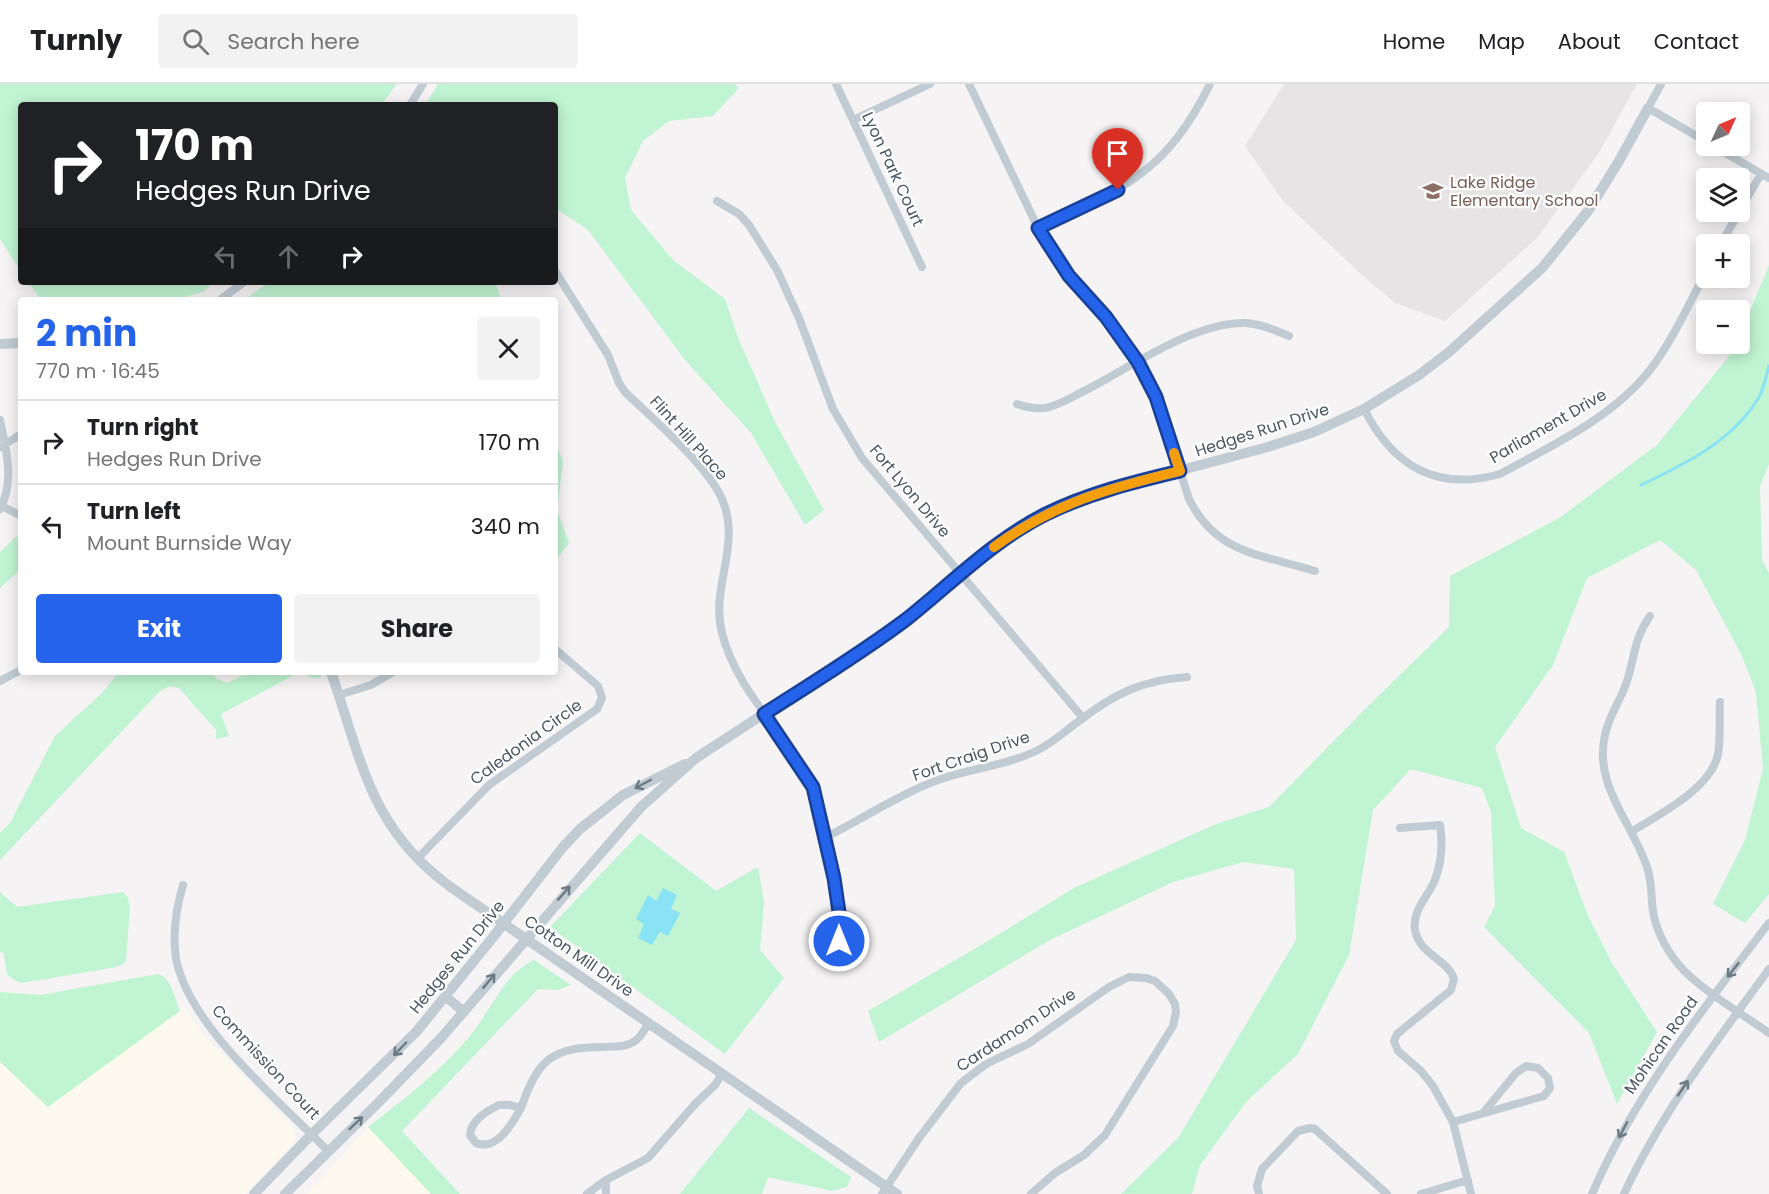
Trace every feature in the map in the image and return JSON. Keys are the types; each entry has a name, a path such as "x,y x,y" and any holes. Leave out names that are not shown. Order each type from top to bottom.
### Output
{"street":[{"path":"412,102 423,84"},
{"name":"Lyon Park Court","path":"836,84 922,267"},
{"path":"853,120 930,84"},
{"path":"969,84 1038,228 1069,276 1106,317 1138,362 1156,397 1180,471 1196,512 1204,524 1224,541 1239,549 1315,571"},
{"path":"1038,228 1111,194 1154,163 1184,132 1210,84"},
{"name":"Hedges Run Drive","path":"254,1194 400,1049 446,997 563,847 599,813 623,795 696,759 879,639 1014,532 1044,515 1099,492 1296,438 1336,423 1364,409 1419,375 1449,352 1542,268 1588,211 1619,161 1661,84"},
{"path":"1647,108 1696,136"},
{"path":"1730,156 1765,176 1750,197"},
{"name":"Fort Lyon Drive","path":"717,201 739,214 749,225 777,270 799,318 833,409 862,458 1083,718"},
{"name":"Flint Hill Place","path":"558,276 608,355 625,392 714,484 722,500 730,544 719,593 719,622 727,649 746,685 813,787 826,837 839,912 839,941"},
{"path":"224,297 240,285"},
{"name":"Parliament Drive","path":"1364,409 1380,437 1392,451 1406,463 1425,473 1436,477 1461,480 1500,474 1606,412 1636,386 1663,350 1697,288"},
{"path":"1017,404 1034,408 1055,405 1186,338 1232,324 1257,324 1289,336"},
{"path":"0,344 18,343"},
{"path":"0,420 2,446 9,479 1,507 18,515"},
{"path":"2,446 18,436"},
{"path":"1650,616 1636,642 1626,683 1611,716 1603,745 1606,781 1643,854 1650,875 1653,911 1663,942 1680,966 1714,994 1769,1033"},
{"name":"Caledonia Circle","path":"417,859 489,785 597,709 602,698 598,686 558,652"},
{"path":"0,681 18,672"},
{"name":"Cotton Mill Drive","path":"332,675 377,805 391,828 417,859 437,877 650,1023 884,1190 897,1194"},
{"path":"339,695 371,684 388,675"},
{"name":"Fort Craig Drive","path":"826,837 940,779 1001,765 1036,751 1113,696 1151,681 1187,677"},
{"path":"1631,832 1683,798 1710,772 1718,756 1720,702"},
{"name":"Hedges Run Drive","path":"285,1194 416,1064 641,807 696,759"},
{"path":"1400,828 1440,825 1443,843 1439,865 1414,923 1423,949 1448,969 1454,980 1451,990 1397,1034 1395,1046 1433,1086 1453,1122 1471,1194"},
{"name":"Commission Court","path":"183,885 174,938 178,964 189,996 200,1015 224,1043 328,1151"},
{"name":"Mohican Road","path":"1592,1194 1645,1092 1714,994 1769,923"},
{"path":"1624,1194 1673,1104 1769,969"},
{"name":"Cardamom Drive","path":"884,1190 949,1096 975,1071 1028,1044 1109,987 1129,977 1155,981 1169,994 1175,1004 1173,1026 1105,1135 1084,1155 1055,1173 1031,1194"},
{"path":"446,997 463,1011"},
{"path":"521,1107 510,1105 490,1109 473,1124 472,1139 481,1145 492,1143 505,1131 521,1107 535,1075 551,1058 573,1048 626,1046 639,1038 650,1023"},
{"path":"1453,1122 1544,1096 1550,1088 1548,1078 1533,1066 1521,1068 1483,1113"},
{"path":"586,1194 606,1180 648,1158 722,1074"},
{"path":"1258,1194 1257,1186 1262,1169 1298,1131 1310,1128 1387,1194"},
{"path":"606,1180 606,1194"},
{"path":"1421,1194 1468,1180"}],"shaded area":[{"path":"1284,84 1637,84 1600,151 1538,237 1445,321 1395,303 1362,275 1282,200 1245,146"},
{"path":"185,1007 205,1037 296,1132 294,1142 245,1194 0,1194 0,1062 48,1107"},
{"path":"368,1127 431,1194 306,1194"}],"green space":[{"path":"0,84 397,84 383,102 18,102 18,267 0,239"},
{"path":"438,84 735,84 739,88 713,116 669,121 643,141 625,178 631,210 673,260 725,299 739,340 775,422 824,510 805,525 751,433 686,361 588,230 558,210 558,102 427,102"},
{"path":"1769,265 1769,464 1760,486 1762,560 1769,573 1769,894 1745,923 1713,904 1745,840 1763,769 1756,692 1741,654 1696,570 1660,540 1587,578 1553,665 1495,747 1521,828 1564,852 1588,916 1612,963 1657,1032 1617,1104 1589,1033 1484,927 1495,906 1491,812 1482,788 1411,769 1373,810 1349,955 1298,1054 1246,1102 1200,1165 1192,1194 1121,1194 1178,1138 1296,940 1294,869 1243,862 1173,882 1050,940 879,1042 868,1011 1074,888 1216,824 1269,807 1449,627 1450,576 1561,517 1657,445 1731,354 1750,354 1750,312"},
{"path":"30,285 211,285 203,292 184,297 39,297"},
{"path":"265,285 496,285 501,297 446,297 248,297"},
{"path":"558,448 563,462 558,502"},
{"path":"558,513 569,543 558,557"},
{"path":"18,537 18,572 0,588 0,552"},
{"path":"117,675 213,675 227,683 243,675 294,675 221,714 229,736 216,739 216,730 179,688 170,686 160,691 0,860 0,833 10,823 55,736 103,692"},
{"path":"306,675 321,675 319,678"},
{"path":"640,833 716,891 758,867 764,902 760,950 784,978 725,1054 550,927"},
{"path":"0,892 17,907 123,892 128,898 130,907 126,961 122,965 111,968 22,983 16,981 7,973 4,954 0,951"},
{"path":"534,960 571,985 558,990 538,989 402,1131 460,1194 431,1194 368,1127 447,1061 478,1026 506,984 523,967"},
{"path":"158,974 169,984 180,1011 48,1107 0,1062 0,992 40,995"},
{"path":"749,1108 851,1177 847,1187 832,1191 768,1177 762,1194 680,1194"}],"water":[{"path":"663,888 677,895 671,909 680,913 668,936 660,932 652,945 638,938 644,924 636,919 648,895 656,901"}],"waterway":[{"path":"1641,485 1691,460 1722,439 1736,426 1759,397 1769,366"}],"slow traffic":[{"path":"994,547 1014,532 1071,502 1127,484 1180,471 1174,453"}],"place":[{"name":"Lake Ridge Elementary School","path":"1433,191"}],"route":[{"path":"839,941 839,912 834,878 813,787 764,714 908,618 1014,532 1071,502 1127,484 1180,471 1156,397 1138,362 1106,317 1069,276 1038,228 1118,190"}]}
